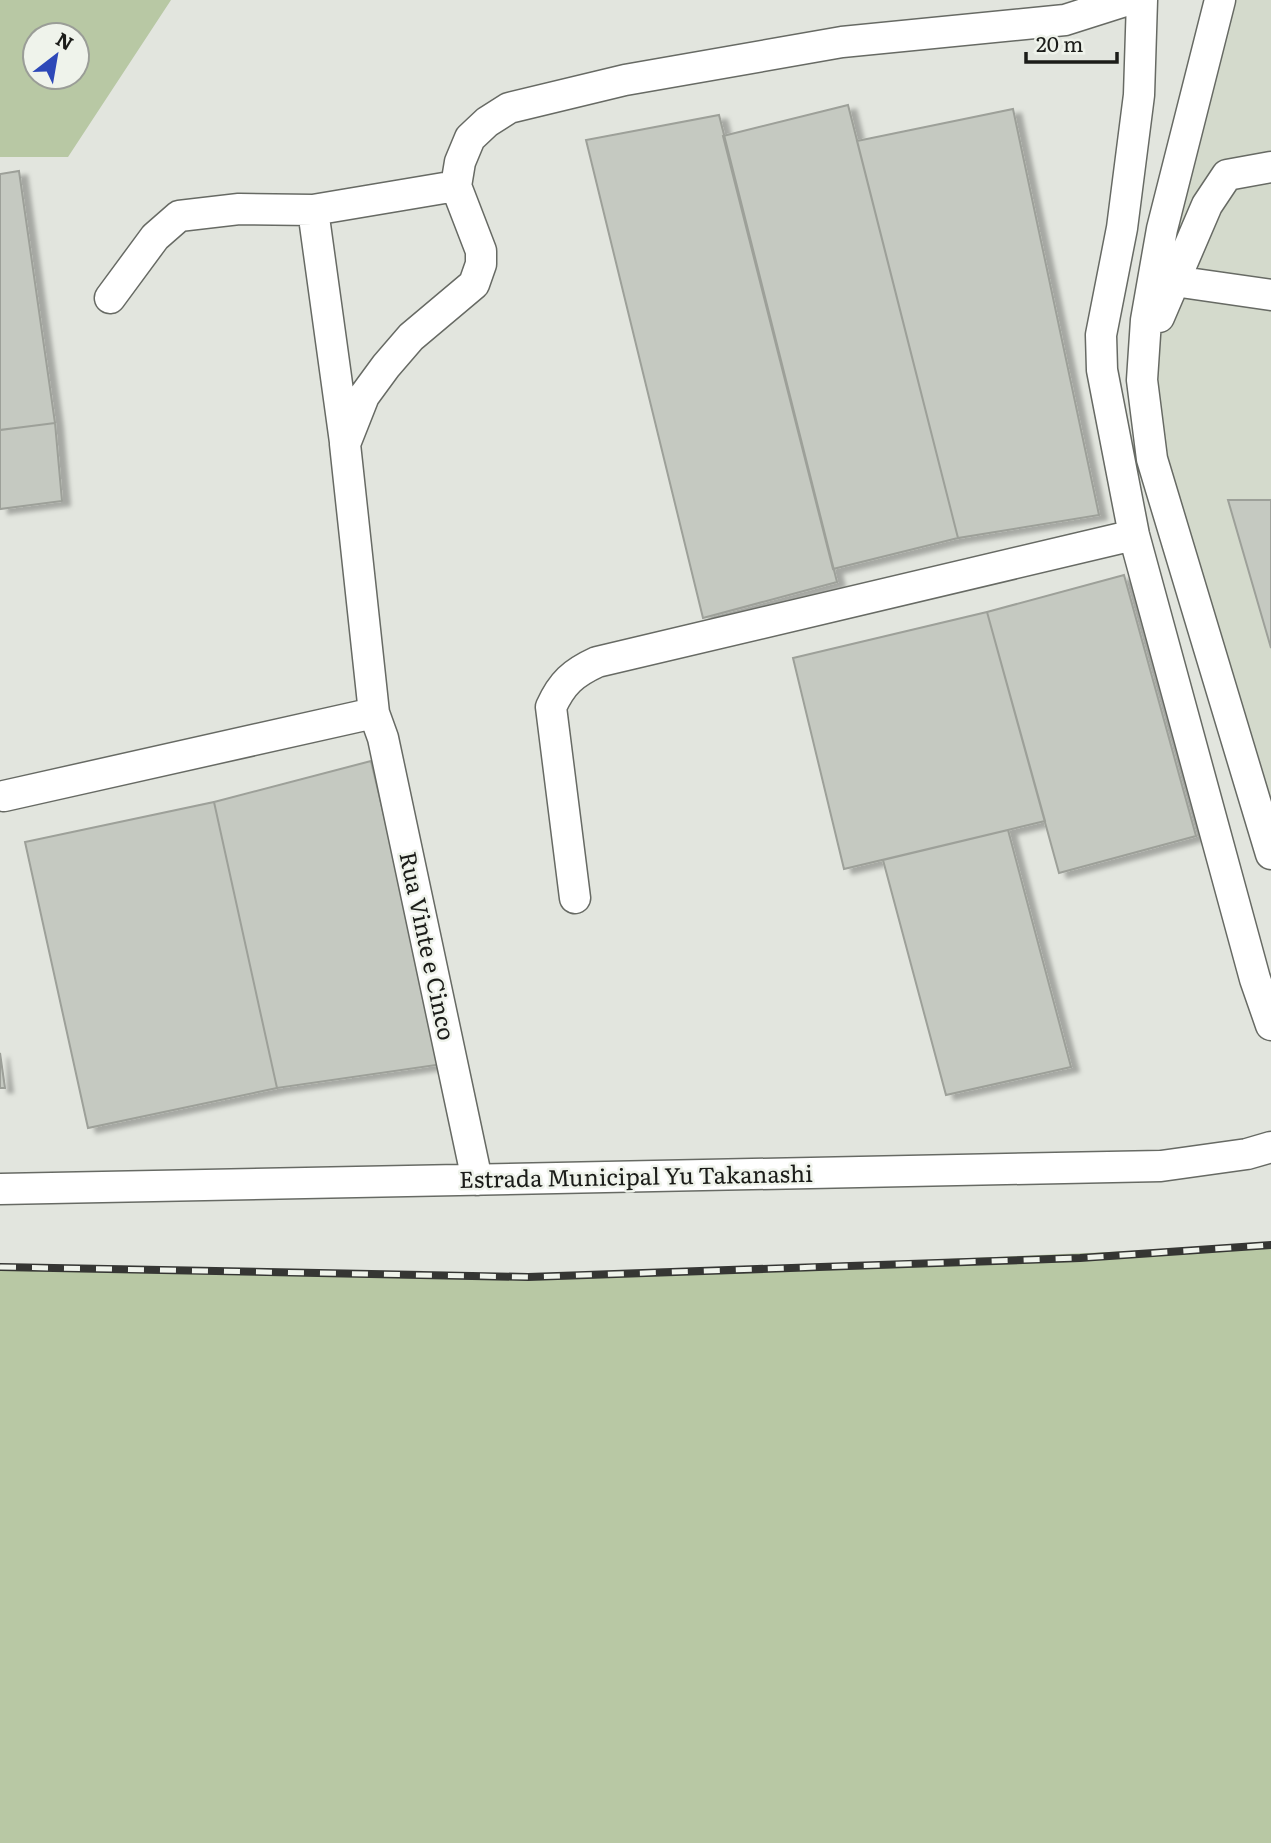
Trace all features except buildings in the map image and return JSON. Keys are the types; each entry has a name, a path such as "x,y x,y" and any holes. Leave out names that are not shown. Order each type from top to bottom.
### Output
{"street":[{"path":"345,444 364,396 386,366 411,337 474,284 481,264 481,251 456,186 460,162 470,138 487,122 509,108 625,80 842,42 1065,20 1128,0"},
{"path":"1142,0 1139,95 1122,229 1101,335 1102,370 1134,535 1255,979 1271,1026"},
{"path":"1220,0 1151,287 1143,356 1144,403 1153,459 1271,855"},
{"path":"1143,356 1207,205 1227,175 1271,167"},
{"path":"110,298 155,237 179,216 239,209 313,210 456,186"},
{"name":"Rua Vinte e Cinco","path":"313,210 345,444 374,713 383,738 477,1180"},
{"path":"1174,281 1271,295"},
{"path":"575,898 551,707 559,689 575,672 597,662 1134,535"},
{"path":"4,796 374,713"},
{"name":"Estrada Municipal Yu Takanashi","path":"0,1189 1161,1166 1247,1154 1271,1147"}],"shaded area":[{"path":"1222,0 1271,0 1271,851 1142,380"}],"green space":[{"path":"0,0 171,0 68,157 0,157"},
{"path":"1271,1245 1271,1843 0,1843 0,1267 528,1277"}],"railway":[{"path":"0,1267 528,1277 1080,1258 1271,1245"}]}
